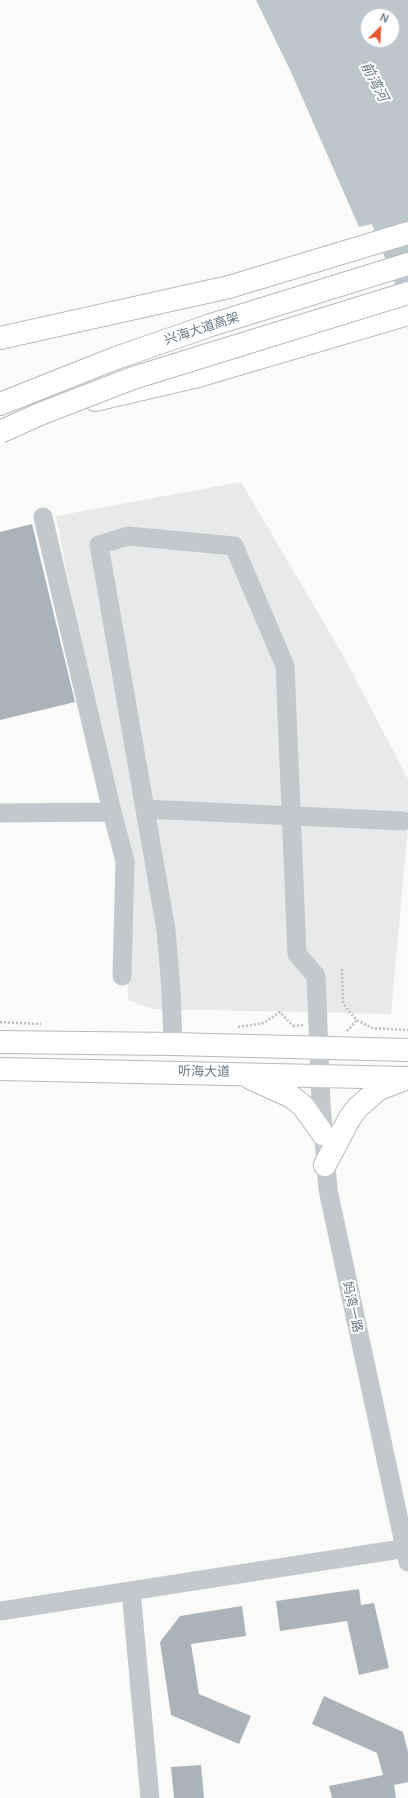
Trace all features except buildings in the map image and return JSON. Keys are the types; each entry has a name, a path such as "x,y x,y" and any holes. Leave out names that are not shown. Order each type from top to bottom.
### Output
{"main road":[{"path":"0,338 229,287 408,232"},
{"name":"兴海大道高架","path":"0,404 45,385 211,325 408,264"},
{"name":"兴海大道高架","path":"0,432 68,402 133,378 408,293"},
{"path":"0,422 198,376 408,314"},
{"name":"听海大道","path":"0,1042 173,1044 408,1050"},
{"name":"听海大道","path":"0,1069 238,1073 408,1078"},
{"path":"238,1073 264,1083 292,1097 304,1106 323,1134"},
{"path":"325,1164 349,1119 357,1108 379,1089 392,1082 408,1078"}],"street":[{"path":"43,517 112,812 125,861 122,976"},
{"name":"妈湾一路","path":"145,809 99,545 128,536 234,546 285,666 297,954 316,976 325,1164 332,1213 407,1553"},
{"path":"173,1044 172,989 166,930 145,809 403,821"},
{"path":"0,813 112,812"},
{"path":"0,1611 131,1591 407,1553"},
{"path":"131,1591 150,1798"}],"path":[{"path":"342,969 343,1002 347,1010 358,1020 372,1028 408,1030"},
{"path":"280,1012 293,1026"},
{"path":"344,1034 358,1020"}],"shaded area":[{"path":"241,482 343,655 408,779 408,826 391,1014 152,1009 128,1000 124,831 83,656 56,516"}],"water":[{"name":"前湾河","path":"256,0 408,0 408,318 372,224 359,227 291,72"}]}
